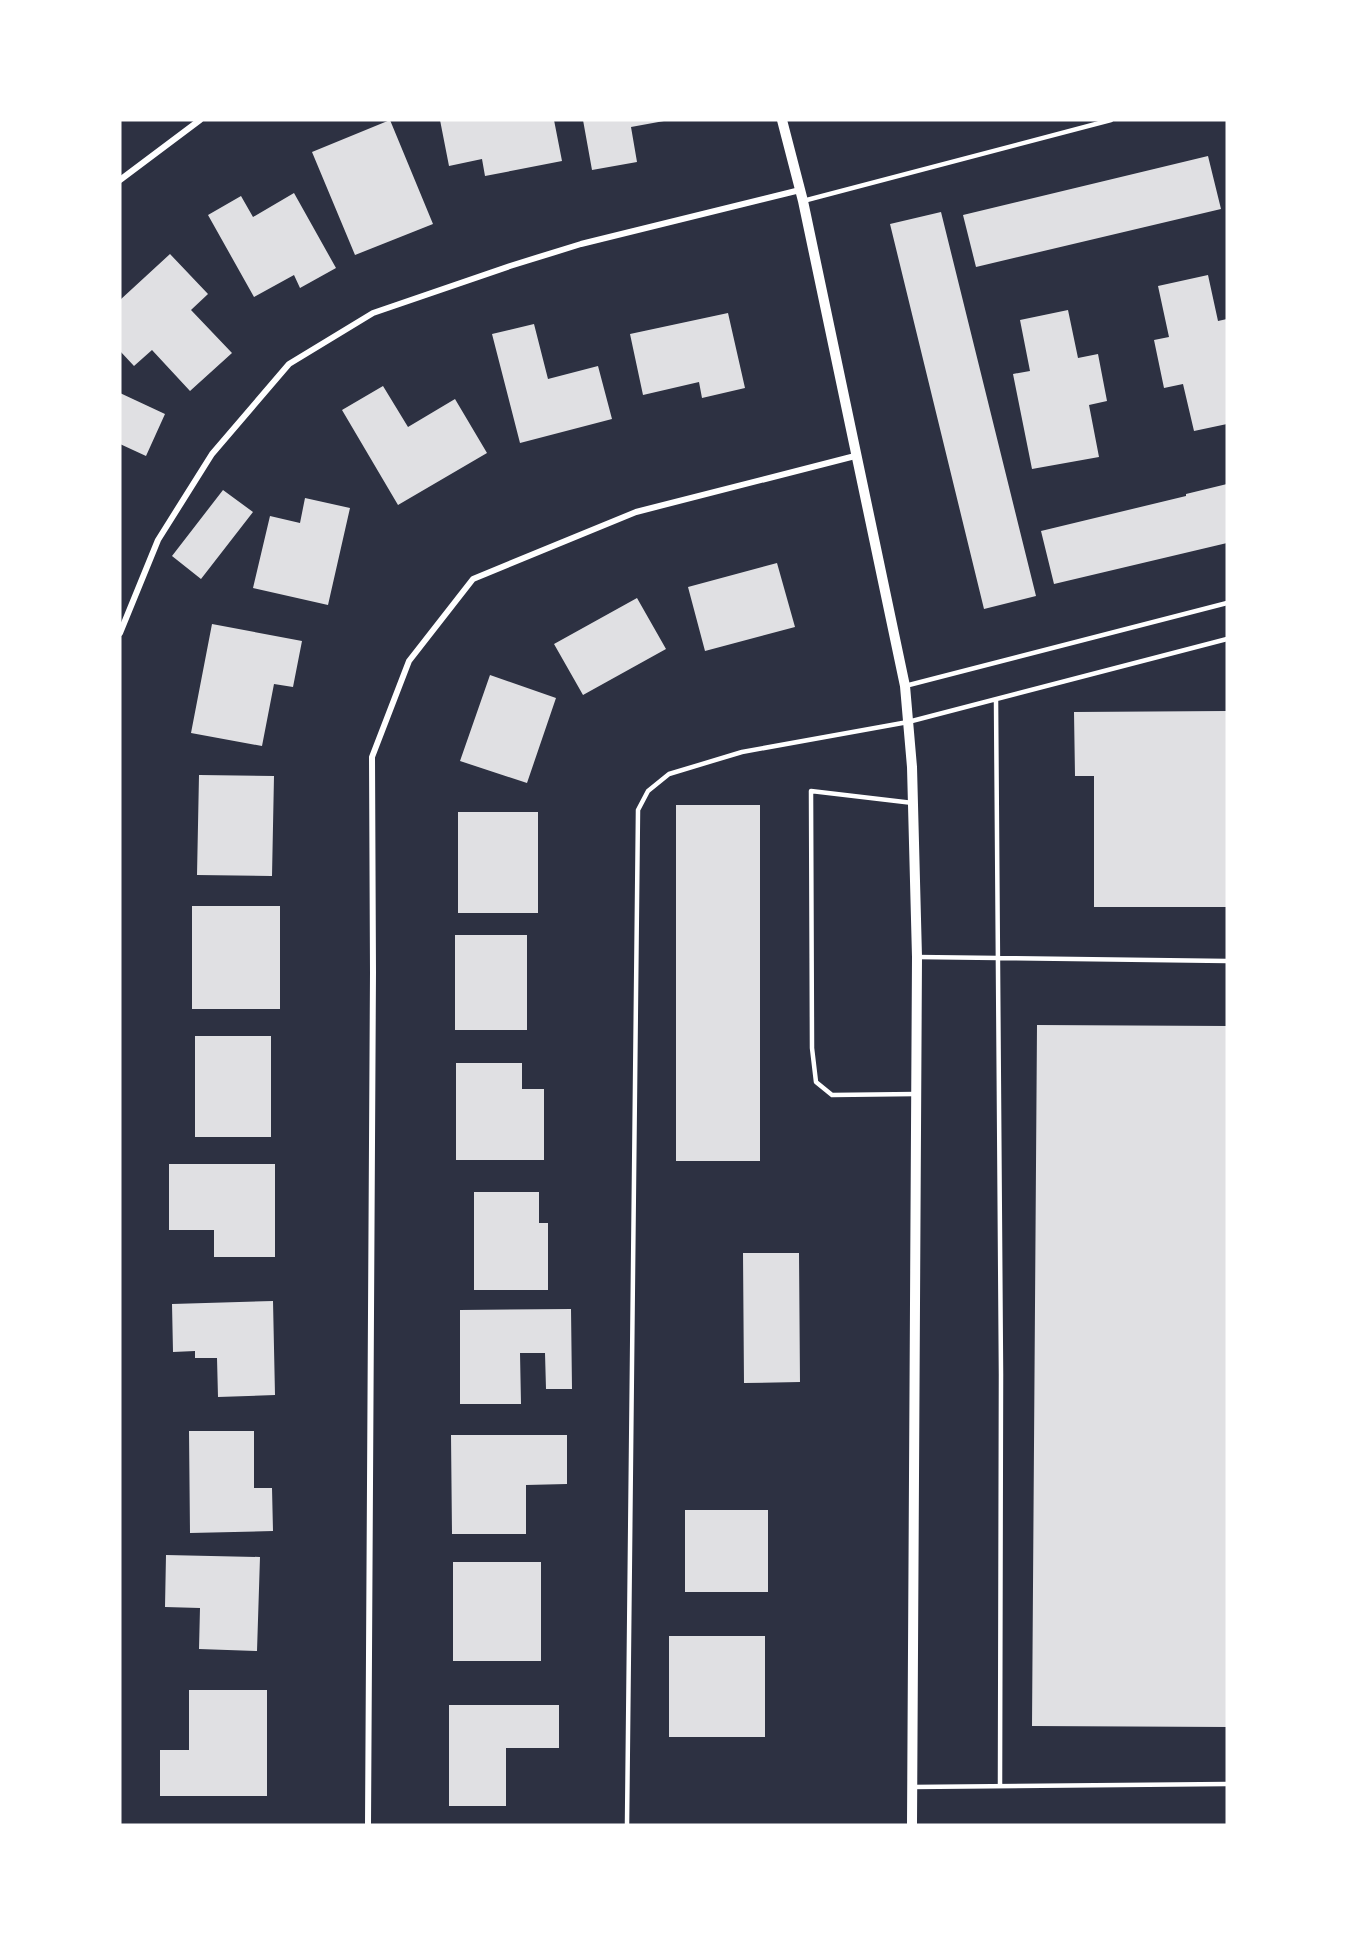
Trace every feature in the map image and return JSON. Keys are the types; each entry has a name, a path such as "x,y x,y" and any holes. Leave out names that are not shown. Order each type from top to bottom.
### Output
{"street":[{"path":"120,180 200,120"},
{"path":"782,120 801,195 905,686 908,722 913,804 917,957 912,1825"},
{"path":"120,633 158,540 212,454 289,364 373,313 510,266 581,244 801,195"},
{"path":"368,1825 373,984 372,757 409,661 473,579 636,512 855,456"}],"lane":[{"path":"801,195 1111,120"},
{"path":"905,686 1227,603"},
{"path":"627,1825 638,810 648,791 669,774 742,752 908,722 1227,639"},
{"path":"996,699 1001,1374 1000,1786"},
{"path":"913,804 811,791 812,1048 816,1082 832,1095 916,1094"},
{"path":"917,957 1227,961"},
{"path":"912,1787 1227,1784"}],"building":[{"path":"390,120 433,224 355,255 312,152"},
{"path":"440,120 554,120 562,161 485,176 482,159 449,166"},
{"path":"583,120 664,121 631,127 637,162 592,170"},
{"path":"1208,156 1221,209 976,267 963,215"},
{"path":"294,193 336,268 300,288 294,275 254,297 208,215 241,196 253,217"},
{"path":"941,212 1036,596 984,609 890,224"},
{"path":"170,254 208,294 191,310 232,353 190,391 152,350 134,366 120,351 120,300"},
{"path":"1208,275 1218,321 1227,319 1227,424 1194,431 1183,384 1164,388 1154,340 1169,337 1158,286"},
{"path":"1068,310 1078,358 1098,354 1107,401 1089,405 1099,457 1032,469 1013,374 1030,371 1020,320"},
{"path":"728,313 745,388 702,398 699,382 643,395 630,334"},
{"path":"534,324 548,379 598,366 612,419 520,443 492,334"},
{"path":"383,386 408,427 455,399 487,453 398,505 342,410"},
{"path":"120,393 165,414 146,456 120,444"},
{"path":"1227,484 1227,543 1054,584 1041,531"},
{"path":"223,490 253,512 201,579 172,556"},
{"path":"305,498 350,508 328,605 253,588 270,516 300,523"},
{"path":"777,563 795,627 705,651 688,587"},
{"path":"637,598 666,649 583,695 554,644"},
{"path":"212,624 302,641 293,687 274,684 262,746 191,733"},
{"path":"490,675 556,698 527,783 460,761"},
{"path":"1227,711 1227,907 1094,907 1094,776 1075,776 1074,712"},
{"path":"199,775 274,776 272,876 197,875"},
{"path":"676,805 760,805 760,1161 676,1161"},
{"path":"458,812 538,812 538,913 458,913"},
{"path":"192,906 280,906 280,1009 192,1009"},
{"path":"455,935 527,935 527,1030 455,1030"},
{"path":"1037,1025 1227,1026 1227,1727 1032,1726"},
{"path":"195,1036 271,1036 271,1137 195,1137"},
{"path":"456,1063 522,1063 522,1089 544,1089 544,1160 456,1160"},
{"path":"169,1164 275,1164 275,1257 214,1257 214,1230 169,1230"},
{"path":"474,1192 539,1192 539,1223 548,1223 548,1290 474,1290"},
{"path":"743,1253 799,1253 800,1382 744,1383"},
{"path":"273,1301 275,1395 218,1397 217,1358 195,1358 195,1351 173,1352 172,1304"},
{"path":"571,1309 572,1389 546,1389 545,1353 520,1353 521,1404 460,1404 460,1310"},
{"path":"189,1431 254,1431 254,1488 272,1488 273,1531 190,1533"},
{"path":"451,1435 567,1435 567,1484 526,1485 526,1534 452,1534"},
{"path":"685,1510 768,1510 768,1592 685,1592"},
{"path":"166,1555 260,1557 257,1651 199,1649 200,1608 165,1607"},
{"path":"453,1562 541,1562 541,1661 453,1661"},
{"path":"669,1636 765,1636 765,1737 669,1737"},
{"path":"189,1690 267,1690 267,1796 160,1796 160,1750 189,1750"},
{"path":"449,1705 559,1705 559,1748 506,1748 506,1806 449,1806"}]}
